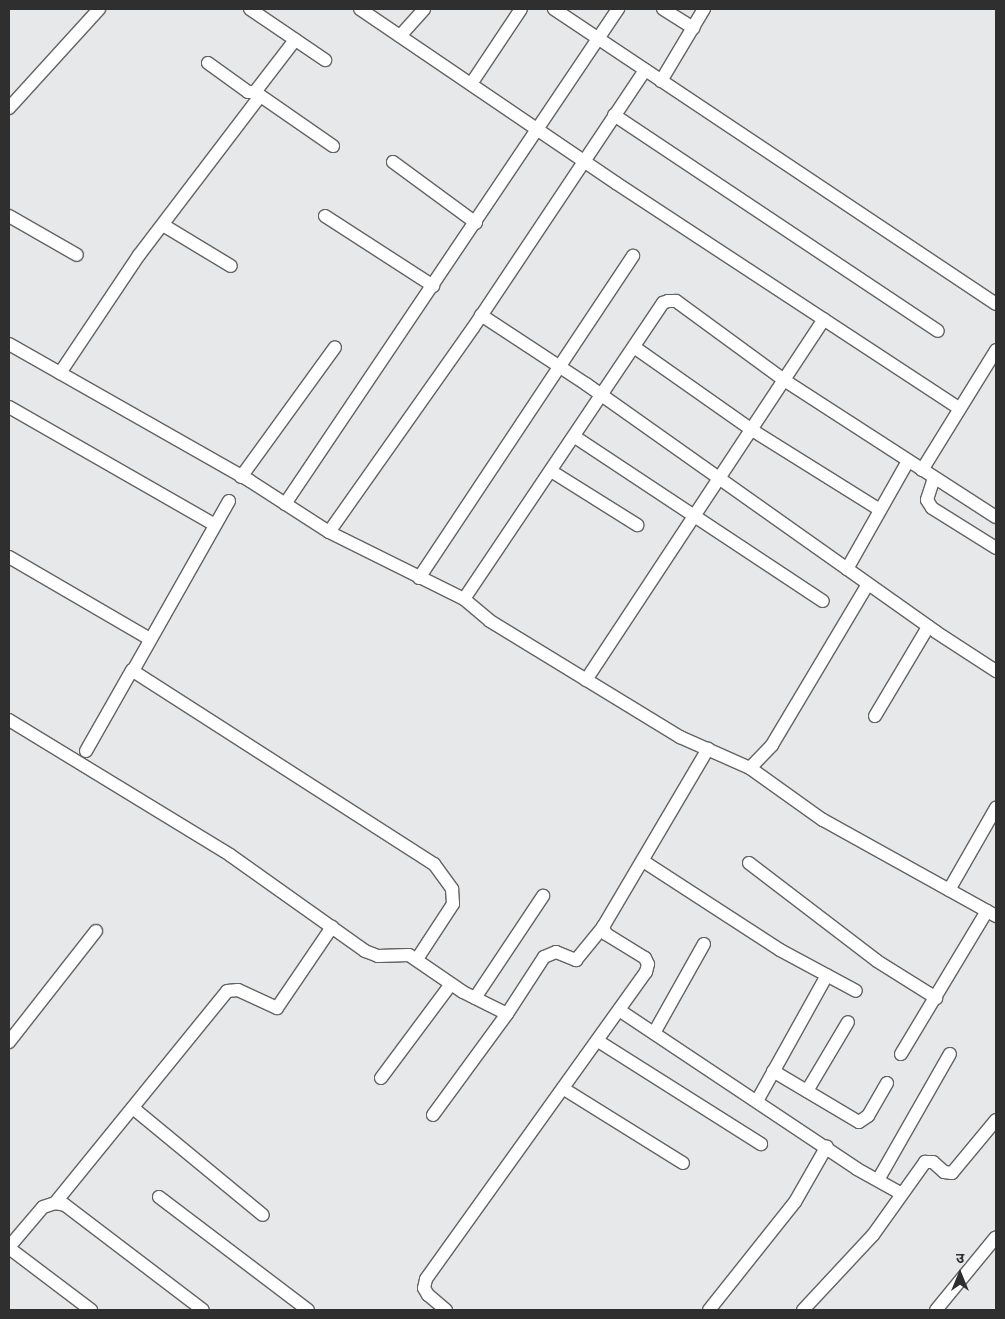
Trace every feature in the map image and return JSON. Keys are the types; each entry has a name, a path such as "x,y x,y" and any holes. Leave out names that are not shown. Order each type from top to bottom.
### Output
{"street":[{"path":"250,9 325,60"},
{"path":"360,9 582,160 959,408"},
{"path":"400,36 424,9"},
{"path":"471,84 521,9"},
{"path":"554,9 597,40 996,304"},
{"path":"285,504 476,223 618,9"},
{"path":"664,9 693,28"},
{"path":"661,81 704,9"},
{"path":"9,108 96,10"},
{"path":"60,373 295,40"},
{"path":"208,63 248,92 257,94 333,146"},
{"path":"329,532 481,315 582,160 644,70"},
{"path":"614,115 938,331"},
{"path":"392,162 476,223"},
{"path":"9,216 77,255"},
{"path":"325,216 433,286"},
{"path":"163,225 231,266"},
{"path":"419,578 633,256"},
{"path":"464,599 663,303 676,301 784,380 996,517"},
{"path":"481,315 560,367 720,478 928,627 996,671"},
{"path":"586,680 824,319"},
{"path":"9,344 241,476 329,532 464,599 490,621 586,680 680,736 750,768 823,820 992,914 901,1054"},
{"path":"241,476 335,347"},
{"path":"634,347 752,430 880,510"},
{"path":"922,470 996,350"},
{"path":"9,407 215,525"},
{"path":"574,437 823,601"},
{"path":"847,569 908,461"},
{"path":"551,471 637,524"},
{"path":"934,478 927,500 932,508 996,548"},
{"path":"86,751 229,501"},
{"path":"9,557 150,639"},
{"path":"750,768 772,745 868,584"},
{"path":"875,716 928,627"},
{"path":"132,670 434,864 452,889 453,904 417,959"},
{"path":"9,720 230,854 365,951 378,956 409,955 451,984 507,1014"},
{"path":"433,1114 507,1014 544,957 556,952 576,960 603,927 708,750"},
{"path":"949,890 996,808"},
{"path":"643,861 780,950 856,991"},
{"path":"749,863 877,962 936,998"},
{"path":"475,998 542,896"},
{"path":"56,1203 227,991 238,990 276,1008 332,927"},
{"path":"446,1310 428,1295 424,1288 426,1279 598,1040 648,964 644,958 606,934 603,927"},
{"path":"9,1042 96,931"},
{"path":"654,1033 704,944"},
{"path":"757,1101 826,975"},
{"path":"381,1078 451,984"},
{"path":"619,1010 902,1194"},
{"path":"807,1091 848,1022"},
{"path":"598,1040 762,1144"},
{"path":"878,1180 950,1054"},
{"path":"773,1071 862,1122 888,1084"},
{"path":"564,1088 683,1163"},
{"path":"133,1108 263,1215"},
{"path":"803,1310 873,1234 925,1162 929,1161 944,1172 952,1173 996,1120"},
{"path":"709,1310 795,1202 827,1146"},
{"path":"159,1197 247,1267 308,1310"},
{"path":"91,1310 9,1248 43,1206 56,1203 64,1206 203,1310"},
{"path":"936,1310 996,1237"}]}
